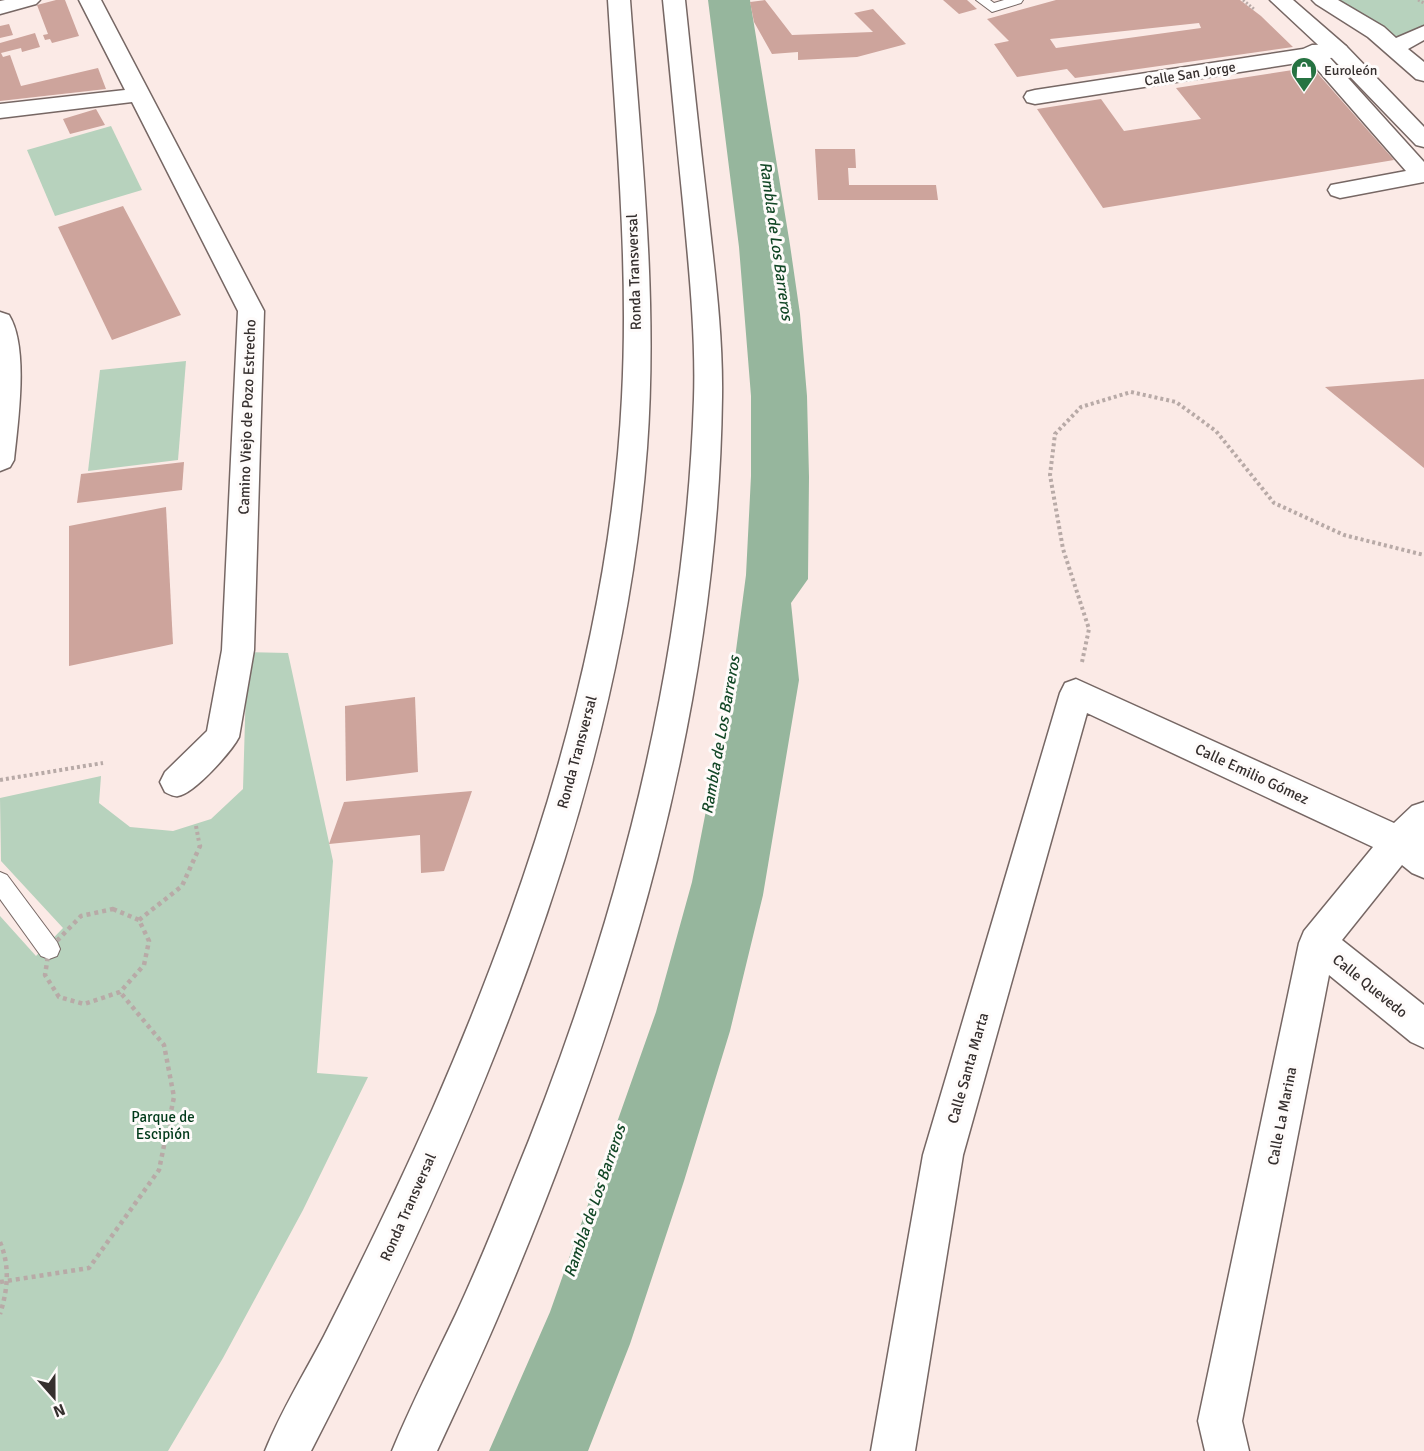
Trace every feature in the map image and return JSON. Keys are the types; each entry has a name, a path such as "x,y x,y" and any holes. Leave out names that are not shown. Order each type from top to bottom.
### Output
{"main road":[{"path":"0,8 29,0"},
{"name":"Camino Viejo de Pozo Estrecho","path":"90,0 137,95 251,311 238,650 222,737 177,782"},
{"path":"605,0 637,319"},
{"name":"Ronda Transversal","path":"286,1451 391,1247 508,974 549,855 602,658 620,567 636,396 637,319 619,0"},
{"path":"1281,0 1338,51 1424,140"},
{"path":"1308,0 1386,68"},
{"path":"1323,0 1376,32 1424,74"},
{"path":"414,1451 490,1287 600,998 638,871 684,667 699,572 708,396 700,249 677,10"},
{"path":"1394,47 1424,32"},
{"name":"Calle San Jorge","path":"1035,97 1315,54 1312,52 1338,51"},
{"path":"1315,54 1424,174"},
{"path":"0,111 137,95"},
{"path":"1340,190 1424,174"},
{"path":"0,321 4,328 7,400 0,460"},
{"name":"Calle Emilio Gómez","path":"1076,693 1416,840"},
{"name":"Calle Santa Marta","path":"893,1451 943,1155 1076,693"},
{"name":"Calle La Marina","path":"1227,1451 1220,1421 1317,943 1416,840"},
{"name":"Calle Quevedo","path":"1317,943 1424,1029"}],"lane":[{"path":"982,0 992,8 1017,0"},
{"path":"0,882 49,949"}],"path":[{"path":"1418,0 1424,3"},
{"path":"1076,693 1089,629 1064,549 1050,475 1055,434 1081,407 1131,392 1176,402 1216,431 1274,503 1344,535 1424,555"},
{"path":"0,780 103,764"},
{"path":"139,920 182,886 200,846 196,826"},
{"path":"113,909 139,920 149,941 144,965 120,992 84,1004 59,997 45,975 49,949 81,916 113,909"},
{"path":"0,1282 89,1269 159,1170 174,1097 164,1046 120,992"},
{"path":"0,1242 6,1254 8,1281 0,1314"}],"green space":[{"path":"1335,0 1424,0 1424,32 1404,42"},
{"path":"111,126 142,190 55,216 27,150"},
{"path":"186,361 178,460 88,471 100,370"},
{"name":"Parque de Escipión","path":"247,652 288,653 333,861 317,1073 368,1077 303,1210 223,1358 168,1451 0,1451 0,916 36,956 63,928 1,861 0,798 101,776 99,803 130,827 173,831 211,819 243,789"}],"water":[{"name":"Rambla de Los Barreros","path":"708,0 750,0 800,314 807,396 809,477 808,579 791,603 799,680 763,895 730,1031 684,1181 630,1344 588,1451 489,1451 550,1312 656,1012 692,882 733,673 746,575 751,476 751,396 739,247"}],"building":[{"path":"65,0 79,36 52,43 50,39 45,40 43,35 48,34 37,5"},
{"path":"765,0 792,35 873,32 854,13 873,9 906,44 857,57 798,60 798,52 772,54 754,22 750,2"},
{"path":"943,0 967,0 977,9 959,14"},
{"path":"1056,0 1240,0 1261,16 1293,47 1075,78 1067,69 1017,77 994,44 1009,41 987,19","holes":["1199,23 1201,28 1056,48 1050,39"]},
{"path":"9,24 13,35 0,38 0,26"},
{"path":"35,33 40,47 22,52 21,48 1,53 3,57 10,55 21,86 98,68 106,89 0,101 0,43"},
{"path":"1312,67 1394,160 1103,208 1037,109 1101,99 1124,131 1201,119 1176,88"},
{"path":"96,109 105,125 70,134 63,119"},
{"path":"815,149 855,149 856,168 848,168 849,185 936,185 938,200 818,200"},
{"path":"123,206 181,315 112,340 58,227"},
{"path":"1424,379 1424,468 1325,387"},
{"path":"184,462 182,490 77,503 81,474"},
{"path":"166,507 173,644 69,666 69,526"},
{"path":"415,697 418,772 346,781 345,706"},
{"path":"472,791 444,871 421,873 420,835 329,844 344,802"}],"place":[{"name":"Euroleón","path":"1304,93"}]}
